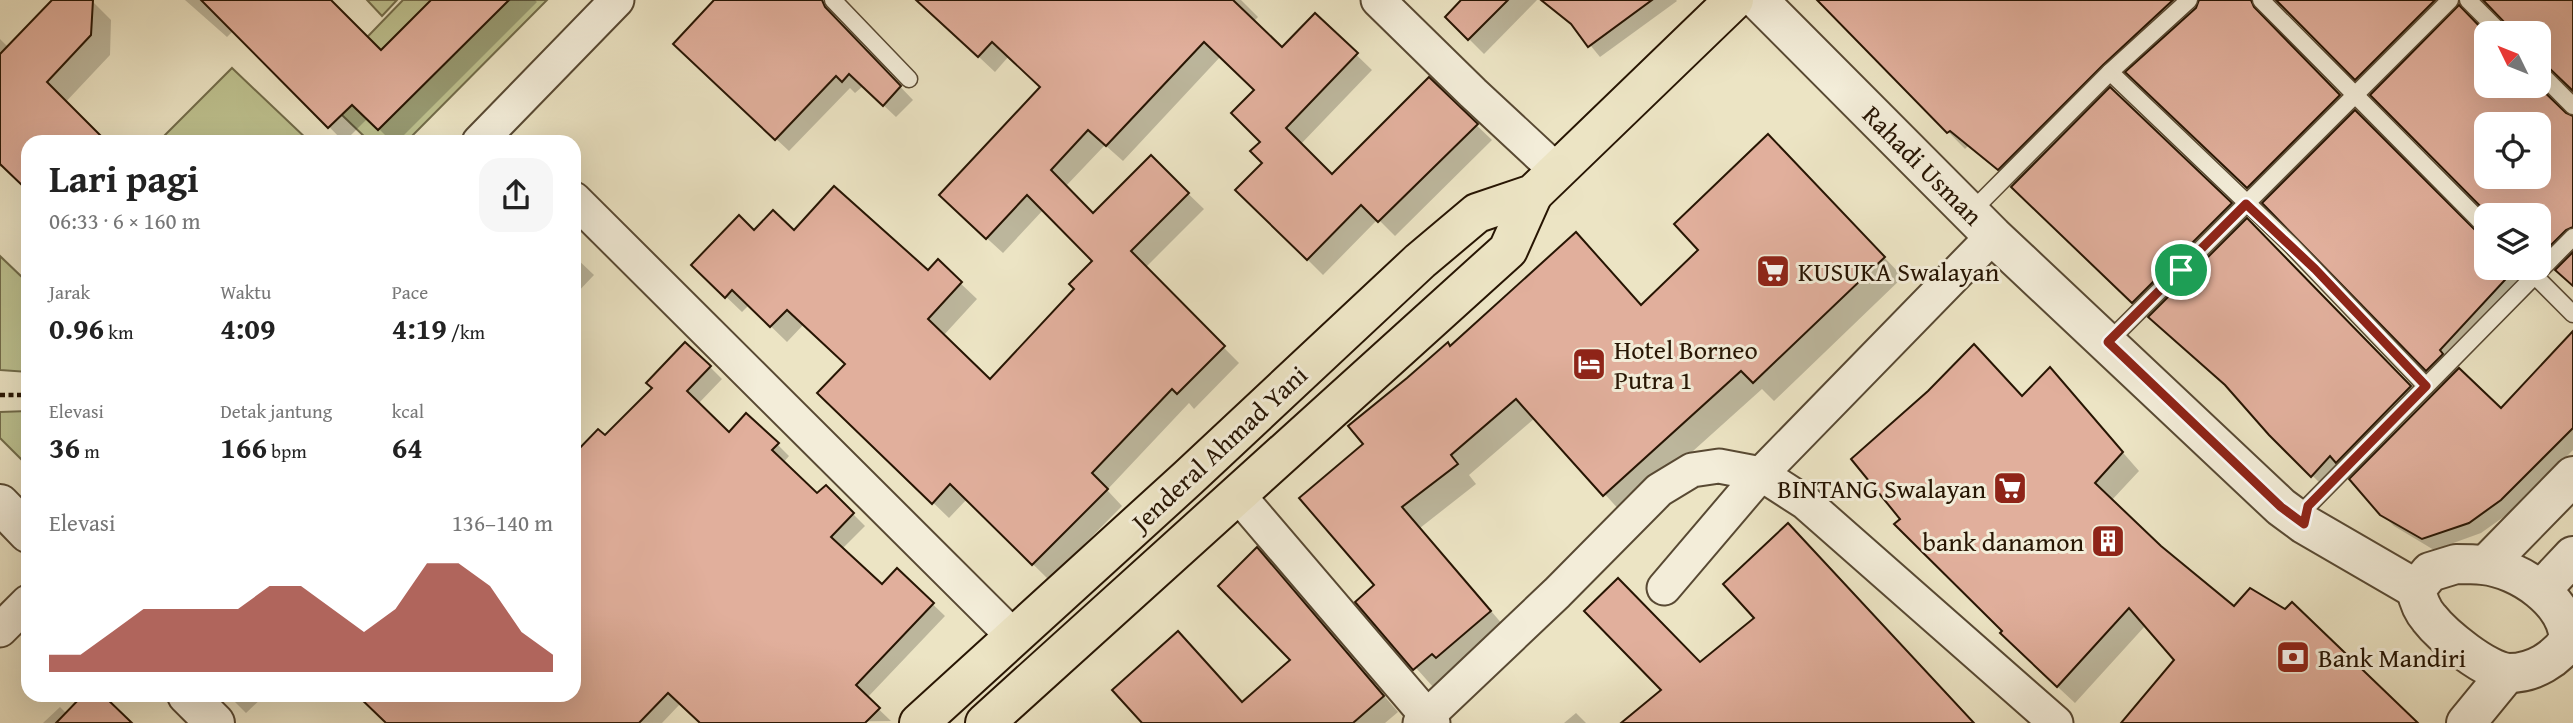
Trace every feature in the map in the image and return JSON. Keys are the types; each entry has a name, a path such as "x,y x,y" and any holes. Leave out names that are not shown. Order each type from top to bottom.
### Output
{"highway":[{"name":"Jenderal Ahmad Yani","path":"985,723 1508,250 1545,183 1734,0"},
{"name":"Jenderal Ahmad Yani","path":"919,723 1420,261 1477,214 1545,183"}],"street":[{"path":"499,135 617,0"},
{"path":"1378,0 1473,93 1545,183"},
{"name":"Rahadi Usman","path":"1758,0 1982,224 2281,507 2304,524 2416,589"},
{"path":"581,206 1014,637"},
{"path":"1664,588 1982,224"},
{"path":"1238,495 1427,721 1659,491 1692,471 1719,466 1761,474 1806,503 2056,723"},
{"path":"2486,565 2573,477"},
{"path":"0,504 21,526"},
{"path":"2541,590 2573,556"},
{"path":"2486,565 2512,574 2541,590 2563,614 2571,641 2549,661 2529,670 2507,673 2484,663 2438,628 2428,617 2418,599 2416,589 2423,577 2443,566 2486,565"},
{"path":"0,630 21,609"},
{"path":"2466,723 2507,673"},
{"path":"194,702 215,723"}],"lane":[{"path":"833,0 909,79"},
{"path":"1982,224 2110,72 2189,0"},
{"path":"2261,0 2474,215"},
{"path":"2108,342 2450,0"},
{"path":"2468,0 2489,21"},
{"path":"2110,72 2300,254 2426,386"},
{"path":"2552,85 2573,106"},
{"path":"2551,255 2573,237"},
{"path":"2304,524 2308,506 2426,386 2524,280"},
{"path":"2539,280 2573,314"}],"path":[{"path":"0,395 21,395"}],"green space":[{"path":"367,0 397,0 382,16"},
{"path":"403,0 547,0 413,135 363,135 316,90"},
{"path":"232,68 303,135 165,135"},
{"path":"0,256 21,276 21,372 0,370"},
{"path":"21,411 21,459 0,438 0,412"}],"building":[{"path":"52,0 93,0 91,35 47,82 100,135 21,135 21,184 0,164 0,54"},
{"path":"201,0 331,0 381,50 431,0 509,0 378,130 352,105 328,128"},
{"path":"714,0 822,0 825,7 901,86 883,106 849,74 842,82 836,76 775,140 673,44"},
{"path":"916,0 1233,0 1282,47 1315,13 1358,53 1286,128 1332,174 1429,77 1478,124 1378,222 1361,205 1307,260 1235,190 1262,163 1250,151 1260,142 1231,113 1254,90 1204,42 1106,146 1088,130 1051,170 1093,213 1151,155 1189,193 1131,251 1225,346 1177,394 1172,389 1092,473 1108,489 1032,565 950,484 932,504 817,393 845,364 787,310 770,327 732,290 725,298 691,265 739,215 754,230 773,210 794,230 834,186 928,270 938,259 962,282 928,319 990,379 1074,289 1069,284 1092,261 1027,195 986,239 939,195 1040,87 992,42 978,57"},
{"path":"1461,0 1508,0 1468,40 1445,17"},
{"path":"1541,0 1652,0 1588,47 1571,24"},
{"path":"1817,0 2173,0 2103,65 1998,170 1950,131 1947,133"},
{"path":"2199,0 2251,0 2254,7 2340,95 2247,188 2125,72 2196,8"},
{"path":"2276,0 2435,0 2355,80"},
{"path":"2483,0 2573,0 2573,91 2552,71 2552,21 2503,21"},
{"path":"2459,5 2474,21 2474,98 2550,98 2573,116 2573,227 2566,230 2551,245 2551,203 2477,203 2370,95"},
{"path":"2110,87 2232,203 2132,303 2011,187"},
{"path":"2355,110 2474,229 2474,280 2505,280 2440,350 2443,354 2426,371 2262,203"},
{"path":"1768,134 1885,257 1753,383 1741,371 1603,496 1516,399 1451,455 1458,464 1402,507 1491,611 1436,658 1432,654 1413,670 1355,602 1374,585 1299,498 1363,444 1348,426 1448,342 1450,346 1576,232 1641,305 1698,250 1674,224"},
{"path":"2247,218 2411,386 2336,463 2330,456 2311,477 2225,385 2148,317"},
{"path":"2573,252 2573,286 2555,270"},
{"path":"2573,331 2573,428 2501,500 2469,523 2422,539 2380,515 2349,479 2459,368 2501,408"},
{"path":"685,342 711,366 687,391 729,432 746,413 779,443 772,450 817,493 826,485 854,513 831,537 882,584 897,568 934,603 856,685 880,708 865,723 700,723 668,693 639,723 386,723 364,702 581,702 581,447 598,429 605,435 652,388 646,383"},
{"path":"1974,344 2022,396 2050,367 2123,452 2095,483 2161,546 2234,606 2250,588 2285,609 2292,602 2418,723 2121,723 2174,660 2129,608 2057,687 2000,633 2002,631 1894,524 1900,519 1851,459 1928,391"},
{"path":"1788,523 1974,723 1621,723 1661,690 1584,611 1618,578 1700,662 1754,618 1723,584"},
{"path":"1257,547 1384,696 1353,723 1142,723 1112,690 1178,631 1242,702 1290,660 1218,586"},
{"path":"76,702 110,702 132,723 56,723"}],"place":[{"name":"KUSUKA Swalayan","path":"1773,271"},
{"name":"Hotel Borneo Putra 1","path":"1589,364"},
{"name":"BINTANG Swalayan","path":"2010,488"},
{"name":"bank danamon","path":"2108,541"},
{"name":"Bank Mandiri","path":"2293,657"}],"route":[{"path":"2246,204 2315,269 2426,386 2308,506 2304,524 2281,507 2108,342 2181,270 2246,204"}]}
